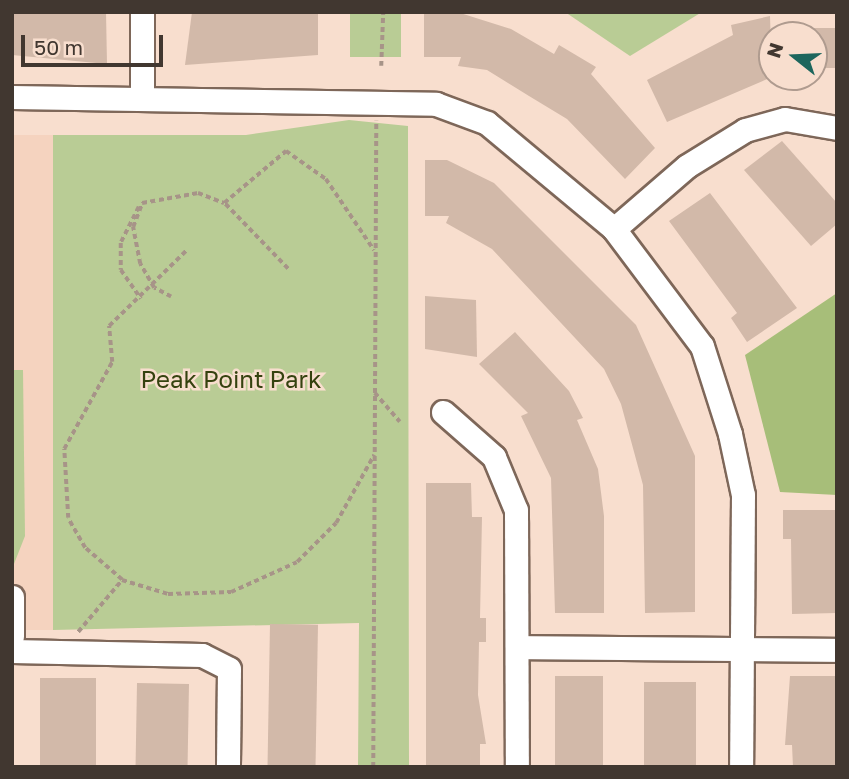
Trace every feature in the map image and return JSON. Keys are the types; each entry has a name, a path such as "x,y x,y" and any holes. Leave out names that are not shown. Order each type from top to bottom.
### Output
{"street":[{"path":"142,12 142,95"},
{"path":"12,97 142,95 436,104 487,123 614,229 702,346 730,433 743,495 741,767"},
{"path":"614,229 687,166 745,130 785,119 837,128"},
{"path":"443,412 494,457 516,510 517,767"},
{"path":"12,597 12,636"},
{"path":"518,647 837,650"},
{"path":"12,651 202,655 229,669 228,767"}],"path":[{"path":"381,66 383,12"},
{"path":"373,767 376,121"},
{"path":"225,203 286,150 326,180 375,251"},
{"path":"142,203 198,192 225,203 288,269"},
{"path":"142,203 133,228 140,264 154,288 171,297"},
{"path":"141,299 121,270 121,243 142,203"},
{"path":"187,250 154,288 109,326 112,362 64,449 68,518 85,548 122,580 168,594 231,592 297,562 336,523 375,455"},
{"path":"375,393 400,422"},
{"path":"76,634 122,580"}],"shaded area":[{"path":"12,135 53,135 53,630 12,630"}],"green space":[{"path":"350,12 401,12 401,57 350,57"},
{"path":"565,12 702,12 630,56"},
{"name":"Peak Point Park","path":"349,120 408,126 409,767 358,767 359,623 53,630 53,135 246,135"},
{"path":"837,293 837,495 780,492 745,355"},
{"path":"12,370 23,370 25,536 12,569"}],"building":[{"path":"12,12 106,12 107,64 12,55"},
{"path":"192,12 318,12 318,55 185,65"},
{"path":"424,12 457,12 511,29 554,54 559,45 596,67 591,74 655,148 625,179 567,119 487,70 458,66 461,57 424,57"},
{"path":"770,16 770,21 758,21 758,83 667,122 647,80 733,35 731,25"},
{"path":"828,28 837,28 837,68 828,68"},
{"path":"782,141 837,203 837,224 811,246 744,170"},
{"path":"425,160 447,160 494,183 636,325 695,456 695,612 645,613 643,485 621,404 604,369 492,249 446,223 449,216 425,216"},
{"path":"710,193 797,308 747,342 731,318 737,313 669,221"},
{"path":"425,296 476,300 477,357 425,349"},
{"path":"515,332 569,391 583,418 577,420 598,469 604,516 604,613 555,613 551,478 521,416 528,413 479,364"},
{"path":"426,483 471,483 472,517 482,517 480,618 486,618 486,642 479,642 478,695 486,744 480,744 480,767 426,767"},
{"path":"783,510 837,510 837,613 792,614 791,539 783,539"},
{"path":"270,624 318,625 316,767 268,767"},
{"path":"555,676 603,676 603,767 555,767"},
{"path":"790,676 837,676 837,767 793,767 792,745 785,745"},
{"path":"40,678 96,678 96,767 40,767"},
{"path":"644,682 696,682 696,767 644,767"},
{"path":"137,683 189,684 188,767 136,767"}]}
